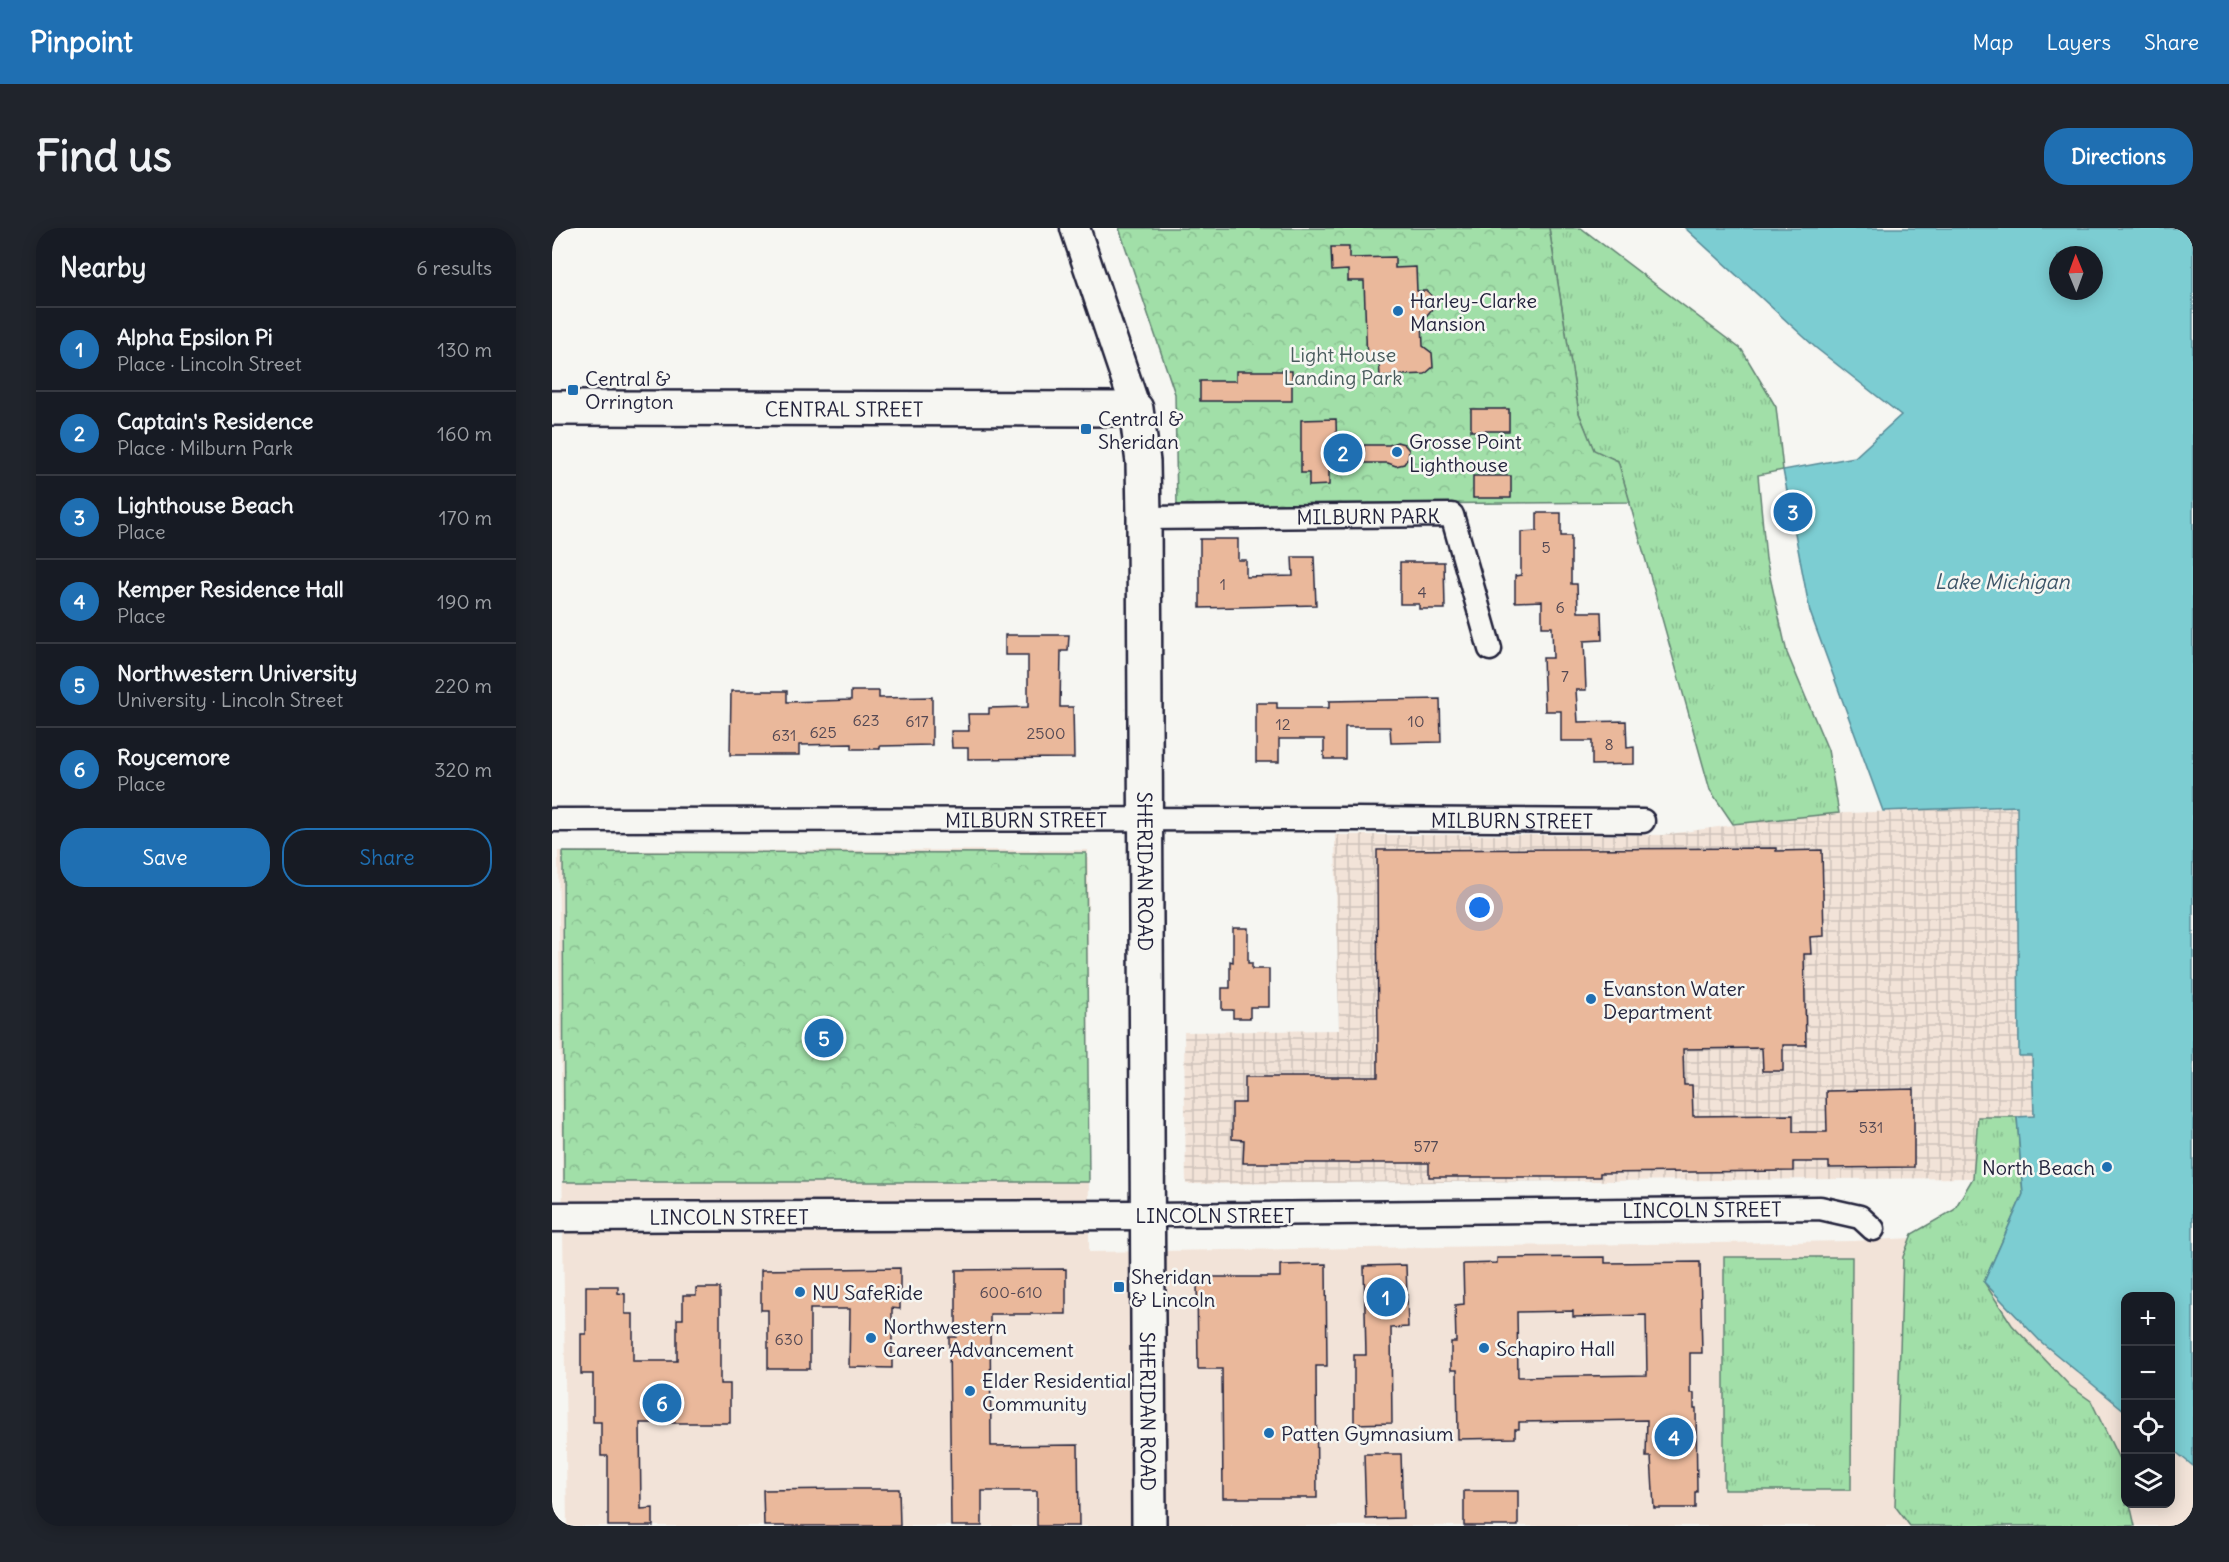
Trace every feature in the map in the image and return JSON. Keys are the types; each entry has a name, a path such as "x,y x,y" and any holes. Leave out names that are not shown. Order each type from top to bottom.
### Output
{"main road":[{"name":"CENTRAL STREET","path":"552,408 1136,409"},
{"name":"SHERIDAN ROAD","path":"1136,409 1143,462 1144,518 1149,1526"}],"street":[{"name":"SHERIDAN ROAD","path":"1075,228 1136,409"},
{"name":"MILBURN PARK","path":"1144,518 1452,515 1490,650"},
{"name":"MILBURN STREET","path":"552,820 1642,821"},
{"name":"LINCOLN STREET","path":"552,1217 1148,1215 1820,1208 1860,1217 1873,1229"}],"shaded area":[{"path":"2017,806 2019,1056 2032,1056 2034,1116 1978,1117 1973,1178 1186,1184 1184,1032 1339,1030 1335,835 1663,835 1801,815"},
{"path":"1088,850 1089,1252 1853,1241 2193,1224 2193,1526 567,1526 558,851"}],"green space":[{"name":"Light House Landing Park","path":"1119,228 1549,228 1579,413 1594,450 1618,461 1630,502 1177,506 1175,394"},
{"path":"1549,228 1581,228 1742,350 1776,407 1783,470 1758,475 1766,559 1787,653 1828,750 1839,813 1733,824 1710,790 1618,461 1594,451 1579,413"},
{"path":"563,852 1086,853 1089,1182 564,1182"},
{"path":"1978,1117 2017,1117 2023,1194 1984,1282 2012,1325 2070,1386 2091,1401 2121,1463 2121,1508 2131,1508 2135,1526 1910,1526 1895,1506 1903,1257 1912,1234 1954,1210 1973,1178"},
{"path":"1724,1257 1852,1257 1851,1490 1724,1490"}],"water":[{"name":"Lake Michigan","path":"1685,228 2193,228 2193,1466 2175,1451 2175,1292 2121,1292 2121,1408 2040,1341 1984,1282 2023,1194 2017,1117 2034,1116 2032,1056 2019,1056 2017,806 1883,811 1810,612 1783,470 1855,457 1901,415 1816,348"}],"building":[{"name":"Harley-Clarke Mansion","path":"1331,247 1349,247 1349,258 1395,257 1395,268 1416,267 1417,291 1427,291 1433,297 1433,308 1422,321 1423,346 1432,353 1433,367 1425,374 1380,376 1379,361 1367,362 1364,281 1348,281 1348,270 1332,271"},
{"path":"1236,371 1292,371 1292,401 1200,401 1200,381 1236,381"},
{"path":"1471,409 1509,409 1509,431 1471,431"},
{"path":"1336,419 1337,458 1329,458 1329,485 1309,486 1309,473 1301,473 1301,420"},
{"path":"1397,442 1404,444 1409,450 1404,464 1396,466 1388,463 1364,463 1364,445 1389,445"},
{"path":"1473,476 1511,476 1511,498 1473,498"},
{"path":"1537,513 1561,513 1561,536 1571,536 1571,584 1577,584 1578,612 1601,612 1602,640 1584,641 1586,690 1576,690 1578,722 1626,721 1627,748 1634,747 1634,764 1592,765 1592,741 1561,741 1561,711 1545,711 1543,658 1553,658 1552,627 1542,627 1542,601 1515,602 1515,576 1521,575 1521,532 1537,531"},
{"path":"1200,539 1238,539 1238,560 1246,560 1246,577 1293,576 1292,557 1314,557 1316,605 1200,608"},
{"path":"1400,562 1444,562 1445,609 1419,609 1419,604 1400,604"},
{"path":"1005,635 1069,635 1068,651 1061,651 1060,707 1073,707 1074,758 968,759 968,748 952,748 951,731 969,731 968,714 989,714 989,708 1028,707 1028,655 1005,655"},
{"path":"731,691 787,691 787,702 851,700 851,691 879,691 879,698 932,697 932,745 852,749 852,744 799,745 799,755 730,755"},
{"path":"1440,699 1441,742 1391,743 1390,727 1345,727 1345,759 1324,759 1324,739 1279,739 1279,762 1256,762 1256,703 1277,703 1277,708 1329,708 1329,701"},
{"name":"Evanston Water Department","path":"1776,848 1776,851 1822,850 1824,936 1810,937 1811,954 1804,954 1806,1045 1783,1045 1783,1071 1763,1071 1762,1048 1683,1049 1684,1085 1692,1085 1693,1116 1793,1115 1793,1132 1827,1132 1826,1091 1914,1089 1914,1167 1829,1168 1829,1162 1793,1162 1793,1171 1600,1173 1600,1177 1429,1177 1429,1163 1243,1163 1244,1140 1232,1139 1232,1103 1245,1103 1245,1077 1378,1077 1377,850"},
{"path":"1233,928 1248,928 1248,963 1252,963 1252,969 1269,969 1269,1007 1250,1007 1250,1018 1233,1018 1233,1010 1222,1010 1222,988 1230,988"},
{"name":"Schapiro Hall","path":"1605,1257 1605,1263 1700,1262 1702,1353 1690,1353 1690,1393 1694,1393 1694,1408 1696,1408 1697,1492 1695,1492 1695,1508 1654,1508 1651,1457 1646,1457 1647,1420 1519,1422 1519,1429 1515,1429 1515,1438 1458,1439 1457,1370 1451,1370 1451,1342 1456,1342 1455,1305 1464,1304 1463,1264 1497,1263 1497,1258","holes":["1573,1311 1573,1317 1646,1315 1647,1375 1518,1377 1517,1312"]},
{"name":"Patten Gymnasium","path":"1326,1264 1327,1366 1316,1366 1317,1498 1223,1498 1222,1369 1198,1369 1197,1277 1280,1277 1280,1265"},
{"path":"1406,1265 1408,1327 1391,1328 1392,1423 1354,1424 1354,1355 1366,1355 1364,1266"},
{"path":"900,1268 900,1309 892,1308 892,1368 849,1367 850,1309 810,1309 810,1369 768,1369 768,1310 761,1310 761,1270"},
{"name":"Elder Residential Community","path":"1066,1269 1066,1314 990,1314 991,1446 1078,1445 1079,1526 1037,1526 1037,1491 982,1491 982,1526 951,1526 949,1337 956,1337 956,1270"},
{"path":"586,1286 618,1286 618,1293 625,1294 625,1314 633,1314 633,1361 677,1361 677,1319 683,1319 683,1295 696,1295 696,1288 720,1288 720,1384 730,1384 730,1423 640,1423 641,1509 653,1508 653,1526 608,1526 608,1456 601,1456 601,1422 593,1422 593,1374 581,1374 581,1334 586,1334"},
{"path":"1364,1454 1401,1454 1403,1518 1366,1519"},
{"path":"899,1489 900,1526 764,1526 763,1490"},
{"path":"1464,1491 1518,1491 1518,1526 1464,1526"}],"place":[{"name":"Harley-Clarke Mansion","path":"1398,311"},
{"name":"Central & Orrington","path":"573,390"},
{"name":"Central & Sheridan","path":"1086,429"},
{"name":"Grosse Point Lighthouse","path":"1397,452"},
{"name":"Captain's Residence","path":"1343,453"},
{"name":"Lighthouse Beach","path":"1793,512"},
{"name":"Evanston Water Department","path":"1591,999"},
{"name":"Northwestern University","path":"824,1038"},
{"name":"North Beach","path":"2107,1167"},
{"name":"Sheridan & Lincoln","path":"1119,1287"},
{"name":"NU SafeRide","path":"800,1292"},
{"name":"Alpha Epsilon Pi","path":"1386,1297"},
{"name":"Northwestern Career Advancement","path":"871,1338"},
{"name":"Schapiro Hall","path":"1484,1348"},
{"name":"Elder Residential Community","path":"970,1391"},
{"name":"Roycemore","path":"662,1403"},
{"name":"Patten Gymnasium","path":"1269,1433"},
{"name":"Kemper Residence Hall","path":"1674,1437"}]}
